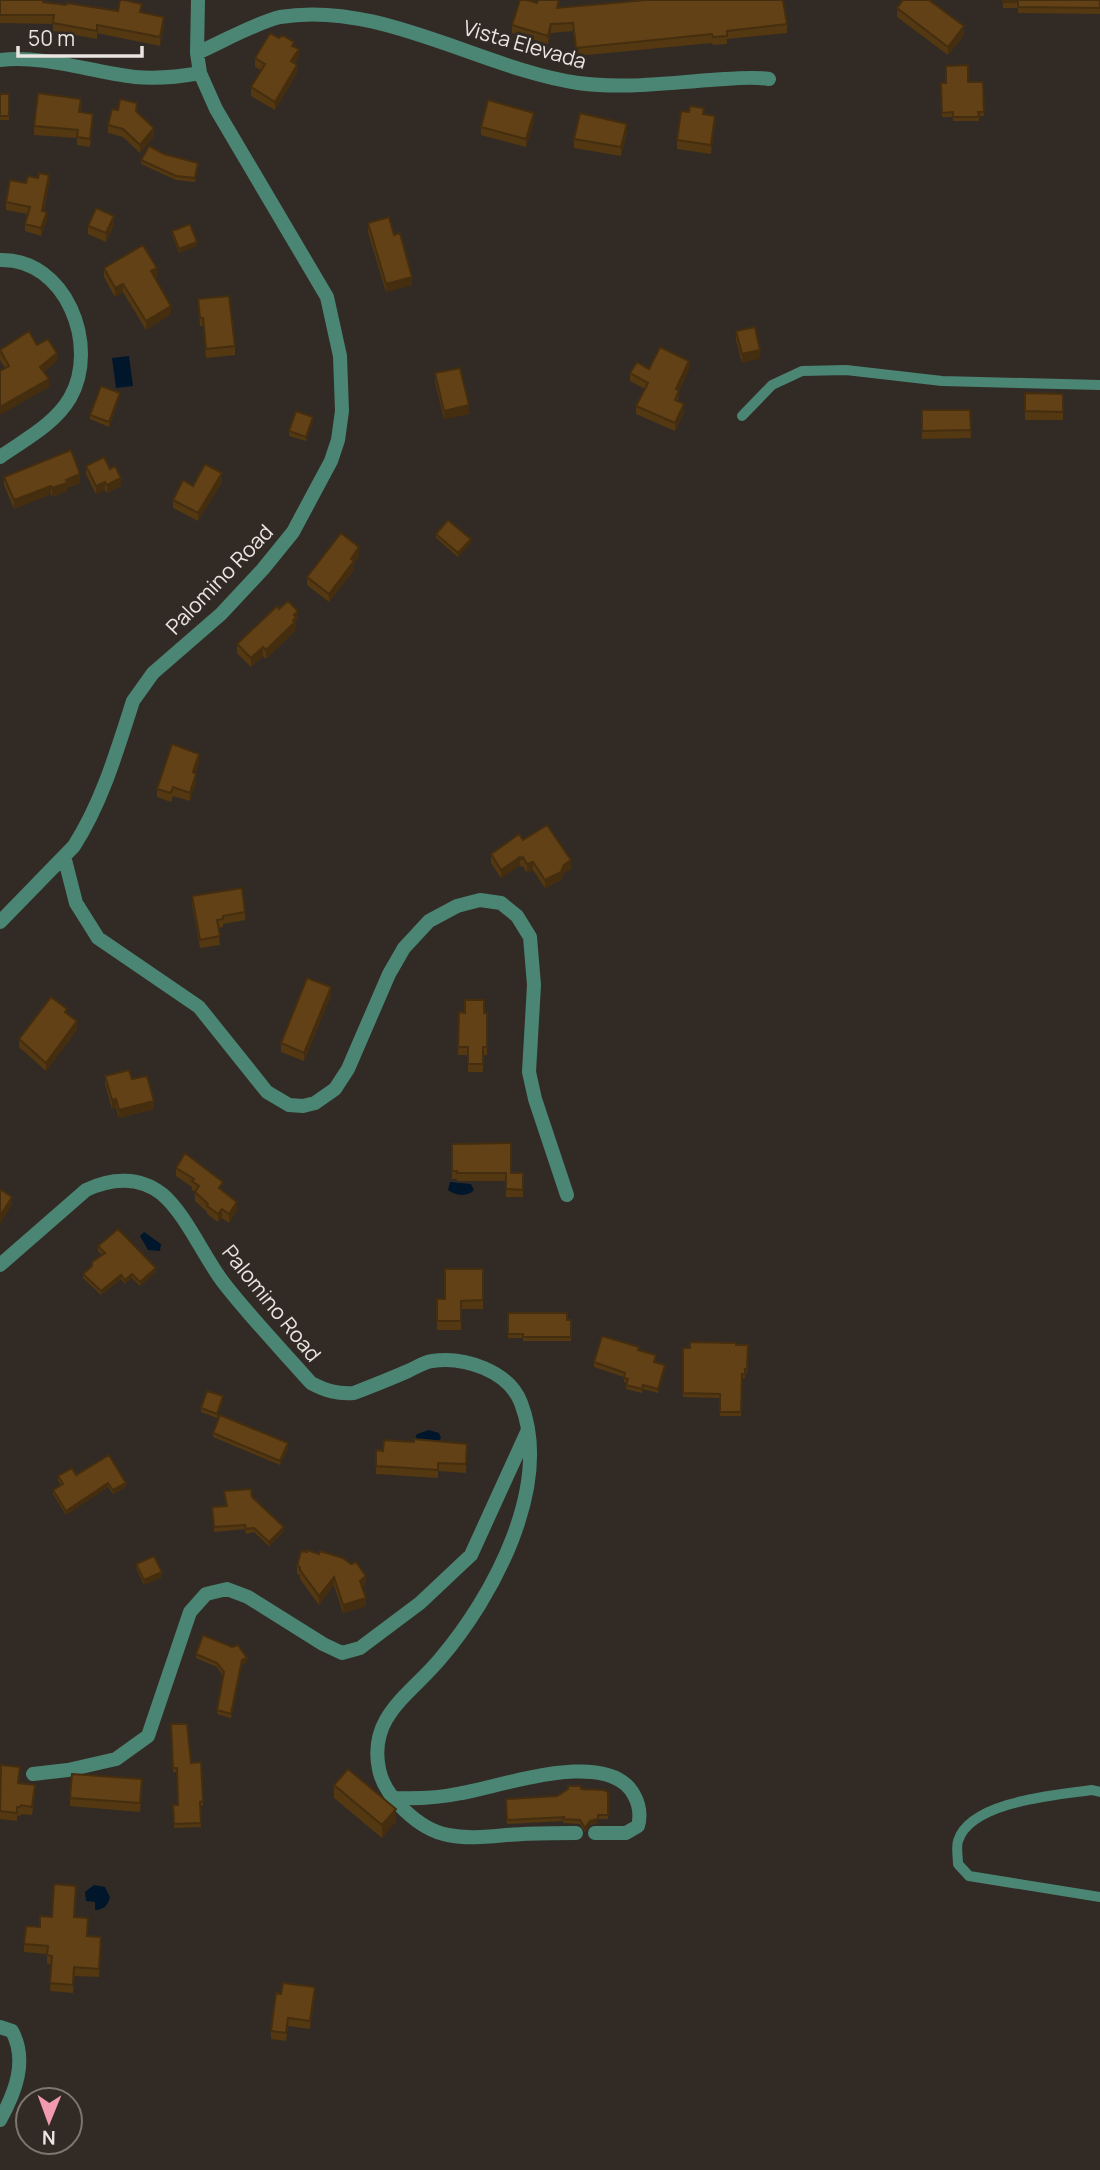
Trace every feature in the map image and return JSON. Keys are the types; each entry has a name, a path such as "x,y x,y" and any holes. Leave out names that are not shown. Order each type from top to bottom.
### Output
{"street":[{"name":"Palomino Road","path":"0,922 64,856 81,834 99,801 133,701 141,688 153,673 221,614 293,532 331,461 338,440 342,411 340,356 327,297 216,109 200,73 197,53 198,0"},
{"name":"Vista Elevada","path":"197,53 277,18 326,13 364,18 542,75 577,83 619,87 745,78 769,79"},
{"path":"0,60 52,62 134,76 177,77 200,73"},
{"path":"0,260 25,264 46,276 62,292 73,312 79,332 81,354 78,377 71,397 58,415 0,457"},
{"path":"64,856 76,903 97,938 198,1007 267,1092 289,1105 315,1103 335,1089 348,1069 389,974 404,948 429,921 457,906 480,900 500,903 517,916 530,937 534,985 529,1072 535,1099 567,1195"},
{"name":"Palomino Road","path":"0,1265 86,1190 116,1180 134,1181 155,1190 173,1206 223,1282 311,1383 325,1391 354,1393 432,1361 463,1363 497,1373 511,1383 523,1406 529,1428 532,1461 526,1494 503,1563 465,1628 439,1661 383,1722 377,1736 379,1769 392,1798 419,1821 446,1835 473,1837 576,1833"},
{"path":"33,1774 68,1770 116,1759 148,1736 190,1612 206,1594 227,1589 248,1597 342,1653 360,1648 420,1603 471,1555 529,1428"},
{"path":"392,1798 421,1799 460,1794 530,1777 603,1772 620,1778 632,1790 640,1815 638,1826 626,1833 595,1833"},
{"path":"0,2027 12,2031 19,2043 20,2068 11,2100 0,2120"}],"lane":[{"path":"742,416 772,385 802,371 846,370 942,381 1100,385"},
{"path":"1100,1792 1092,1790 1017,1801 974,1818 958,1841 958,1864 969,1876 1100,1897"}],"water":[{"path":"129,356 133,386 116,388 112,358"},
{"path":"450,1182 471,1184 474,1190 465,1195 454,1194 448,1190"},
{"path":"144,1232 161,1244 160,1251 148,1250 140,1236"},
{"path":"429,1430 439,1433 441,1438 438,1442 415,1439 417,1434"},
{"path":"94,1885 105,1887 110,1897 105,1906 98,1910 95,1910 95,1902 86,1901 85,1892"}],"building":[{"path":"0,0 43,0 118,11 120,0 124,0 142,4 140,12 164,17 160,37 97,25 97,31 53,23 54,15 0,15"},
{"path":"520,0 537,3 538,0 559,0 557,8 647,0 783,0 787,24 727,31 727,36 713,37 712,34 576,48 573,23 551,24 548,36 512,25"},
{"path":"903,0 929,0 964,26 948,47 897,8"},
{"path":"1003,0 1100,0 1100,8 1018,7 1018,2"},
{"path":"270,33 279,38 282,35 294,42 292,46 299,49 291,61 297,65 275,102 251,87 265,64 255,58"},
{"path":"968,65 968,82 983,82 984,112 978,112 979,117 953,117 953,112 942,113 941,83 946,83 946,66"},
{"path":"38,93 81,99 79,112 93,114 90,139 77,137 78,130 34,126"},
{"path":"0,94 9,94 9,116 0,116"},
{"path":"120,99 137,103 136,111 154,128 140,145 123,129 108,125 112,109 118,110"},
{"path":"488,100 534,113 526,139 481,127"},
{"path":"690,106 704,108 703,114 715,116 711,145 677,140 681,111 689,112"},
{"path":"580,113 627,124 621,147 574,139"},
{"path":"149,146 164,154 198,163 195,178 176,176 141,160"},
{"path":"39,173 49,175 42,211 47,212 41,228 25,224 30,207 6,202 10,180 26,183 28,176 38,178"},
{"path":"96,208 114,216 106,233 88,226"},
{"path":"389,217 394,235 400,233 412,277 386,284 368,223"},
{"path":"190,224 197,242 179,249 172,231"},
{"path":"143,245 157,268 151,271 171,306 146,321 123,284 115,288 104,268"},
{"path":"229,296 235,346 206,349 198,299"},
{"path":"755,327 760,350 742,354 736,331"},
{"path":"29,331 37,345 48,339 57,353 40,367 49,379 0,407 0,371 9,366 0,350"},
{"path":"660,347 689,361 676,389 679,391 675,400 684,404 675,423 636,406 648,383 630,373 637,362 649,369"},
{"path":"460,368 469,405 444,411 435,373"},
{"path":"101,386 120,393 109,422 90,415"},
{"path":"1025,393 1063,394 1063,412 1025,411"},
{"path":"922,410 970,410 971,430 922,431"},
{"path":"296,411 313,417 306,437 289,431"},
{"path":"71,450 80,474 66,480 67,483 14,500 4,477"},
{"path":"104,457 110,469 115,466 121,478 107,485 105,482 96,486 86,466"},
{"path":"205,464 222,473 198,513 173,500 183,480 193,486"},
{"path":"448,520 471,539 458,553 436,534"},
{"path":"341,533 359,547 351,559 354,561 329,594 307,577"},
{"path":"288,601 298,611 294,615 295,622 266,650 263,647 251,658 237,644 277,606 279,609"},
{"path":"172,744 199,754 190,793 173,787 171,793 157,789"},
{"path":"547,825 571,860 564,865 561,872 545,880 533,862 527,864 523,857 501,870 491,854 519,834 523,840"},
{"path":"242,888 245,912 223,916 223,919 217,920 220,936 200,940 192,896"},
{"path":"307,978 331,987 304,1053 281,1043"},
{"path":"51,997 77,1021 46,1063 19,1039"},
{"path":"465,1000 484,1000 484,1013 487,1013 487,1047 483,1047 483,1064 468,1064 468,1047 458,1047 459,1012 465,1013"},
{"path":"129,1070 132,1079 147,1076 154,1101 119,1110 116,1099 112,1100 105,1076"},
{"path":"511,1143 511,1173 523,1173 523,1190 506,1189 506,1173 452,1171 452,1144"},
{"path":"185,1153 223,1182 219,1188 237,1202 229,1214 222,1209 218,1214 207,1206 195,1192 199,1186 192,1181 194,1179 176,1168"},
{"path":"0,1189 12,1197 0,1216"},
{"path":"118,1229 156,1268 140,1282 132,1274 125,1280 121,1275 101,1291 83,1274 92,1266 92,1262 105,1253 98,1246"},
{"path":"445,1269 483,1269 483,1300 461,1301 461,1321 437,1321 437,1299 445,1299"},
{"path":"508,1313 567,1313 567,1320 571,1320 571,1337 523,1337 523,1334 508,1334"},
{"path":"602,1336 656,1355 654,1362 665,1365 658,1389 643,1385 642,1389 626,1385 628,1379 624,1378 625,1373 594,1362"},
{"path":"690,1342 748,1345 747,1369 745,1374 742,1374 741,1412 720,1412 720,1394 683,1393 683,1348 690,1348"},
{"path":"207,1391 223,1396 217,1414 201,1408"},
{"path":"220,1415 288,1443 280,1461 213,1433"},
{"path":"414,1439 467,1444 466,1464 438,1463 438,1470 376,1466 376,1450 383,1451 384,1440 414,1442"},
{"path":"109,1455 126,1483 113,1490 108,1483 66,1511 53,1490 63,1484 58,1476 72,1468 76,1475"},
{"path":"251,1489 252,1497 284,1527 269,1542 254,1528 246,1529 245,1525 214,1527 212,1507 227,1506 224,1491"},
{"path":"301,1551 343,1558 351,1564 356,1562 366,1576 360,1581 366,1598 343,1605 334,1577 319,1596 297,1566"},
{"path":"154,1556 162,1572 144,1580 136,1564"},
{"path":"203,1635 232,1647 238,1645 247,1658 242,1660 231,1714 217,1710 224,1672 217,1663 196,1654"},
{"path":"171,1724 187,1724 191,1763 201,1762 201,1823 174,1824 173,1805 178,1805 177,1768 173,1768"},
{"path":"1,1765 20,1767 18,1783 35,1785 32,1807 21,1805 17,1807 17,1813 0,1811"},
{"path":"348,1769 396,1809 382,1825 334,1785"},
{"path":"72,1774 142,1779 140,1803 70,1798"},
{"path":"568,1786 608,1792 608,1815 598,1815 598,1819 590,1821 585,1828 580,1820 563,1819 564,1817 507,1820 506,1799 557,1796 568,1789"},
{"path":"54,1884 76,1886 74,1917 88,1918 87,1936 101,1937 99,1969 74,1967 73,1985 50,1983 52,1956 47,1955 48,1946 24,1944 26,1926 40,1927 40,1916 52,1917"},
{"path":"283,1983 315,1987 310,2021 288,2018 286,2033 271,2031 276,1993 281,1994"}]}
